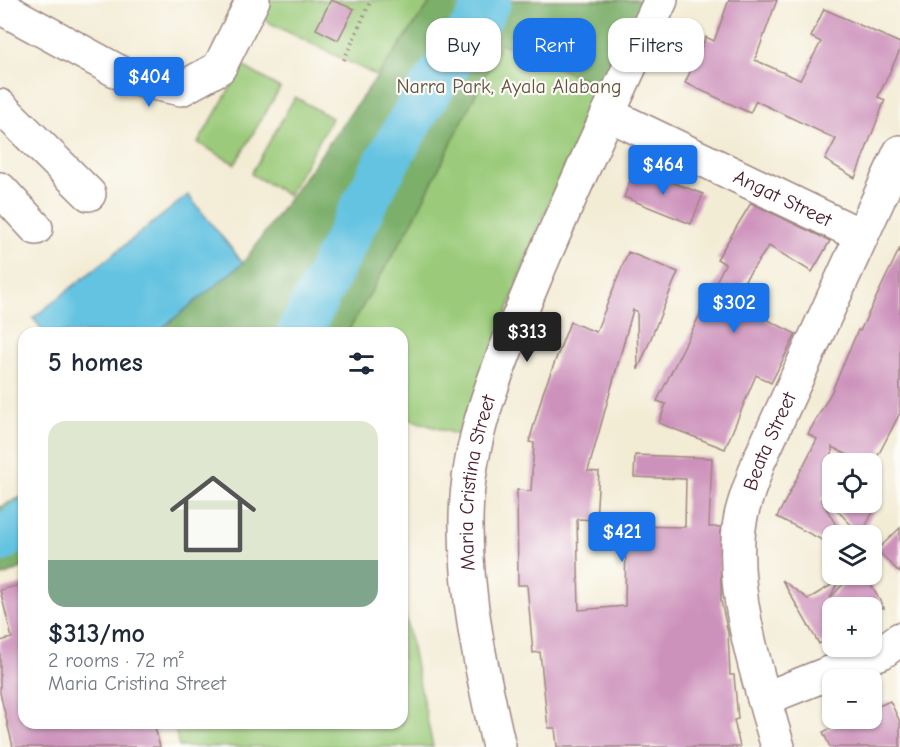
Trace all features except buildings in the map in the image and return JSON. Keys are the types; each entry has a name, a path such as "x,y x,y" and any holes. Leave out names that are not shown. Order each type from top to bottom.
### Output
{"street":[{"path":"0,7 129,78 182,89 219,68 254,0"},
{"name":"Maria Cristina Street","path":"499,747 470,600 466,518 473,454 494,377 553,234 661,0"},
{"path":"0,106 89,194"},
{"name":"Angat Street","path":"608,114 860,235"},
{"name":"Beata Street","path":"778,747 764,699 738,580 741,517 758,463 860,235 900,152"},
{"path":"0,189 36,228"},
{"path":"764,699 882,652 900,639"}],"path":[{"path":"344,60 372,0"}],"green space":[{"name":"Narra Park, Ayala Alabang","path":"270,0 646,0 637,18 608,18 608,72 612,72 538,227 462,436 408,419 408,327 302,327 424,99 270,23 262,16"},
{"path":"432,0 646,0 637,18 608,18 608,72 612,72 604,88 567,72 596,72 596,18 513,18 513,48 501,43 501,18 426,18 426,72 487,72 414,219 351,327 163,327 243,263"},
{"path":"243,66 280,88 235,164 198,143"},
{"path":"295,97 332,118 288,195 251,174"},
{"path":"18,499 18,570 0,577 0,507"},
{"path":"408,629 433,747 179,747 175,729 408,729"}],"water":[{"path":"188,195 243,263 163,327 40,327 33,318"}],"waterway":[{"path":"302,327 390,156 424,99 489,0"},
{"path":"0,540 18,526"}]}
